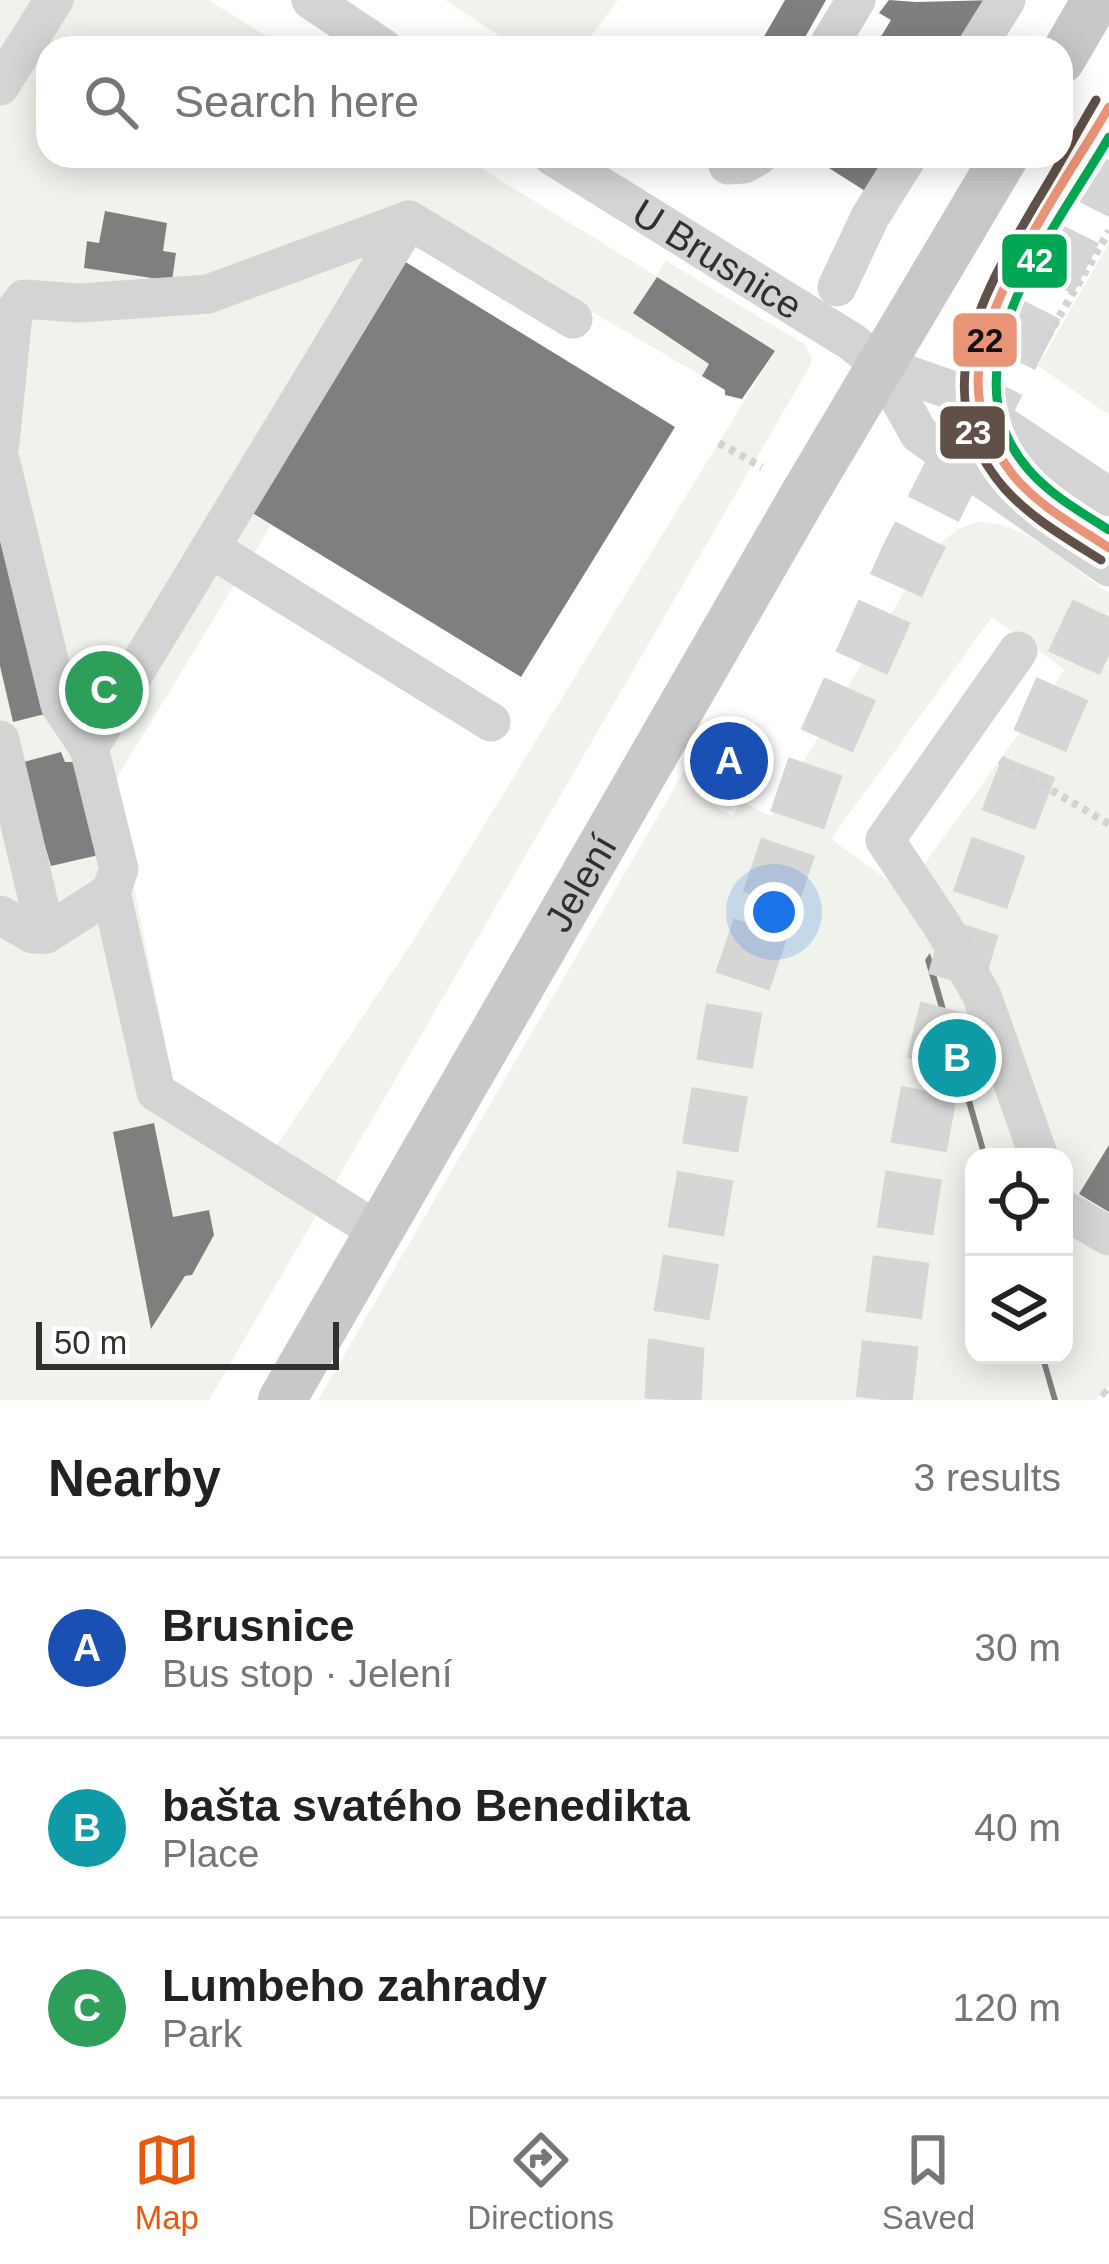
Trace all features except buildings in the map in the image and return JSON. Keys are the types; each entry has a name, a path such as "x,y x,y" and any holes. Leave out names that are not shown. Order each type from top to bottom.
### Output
{"main road":[{"path":"1073,39 1096,0"},
{"name":"Jelení","path":"282,1400 998,168"}],"street":[{"path":"0,86 54,0"},
{"path":"310,0 365,36"},
{"path":"834,36 856,0"},
{"path":"984,36 1006,0"},
{"name":"U Brusnice","path":"572,168 828,324 881,366 946,388 1109,497"},
{"path":"838,287 870,217 901,168"},
{"path":"410,220 573,319"},
{"path":"0,443 13,314 24,299 79,303 208,294 410,220"},
{"path":"89,748 410,220"},
{"name":"U Brusnice","path":"881,366 919,434 1109,567"},
{"path":"0,459 60,705 89,748 119,869 111,892 156,1092 380,1232"},
{"path":"210,548 491,722"},
{"path":"1018,651 885,840 982,996 1036,1148"},
{"path":"1,750 46,934"},
{"path":"0,915 33,934 46,934 111,892"},
{"path":"1073,1215 1109,1236"}],"path":[{"path":"1032,355 1041,348 1109,231"},
{"path":"719,443 762,467"},
{"path":"1000,760 1109,824"}],"shaded area":[{"path":"0,0 208,0 266,36 36,36 36,168 480,168 656,276 666,261 804,344 812,357 209,1400 0,1400 0,666 13,722 44,714 0,538","holes":["409,205 702,376 709,364 633,313 657,277 775,351 413,941 274,1150 174,1086 113,784 271,525 230,500","105,212 167,223 163,251 176,254 172,281 84,268 87,241 99,243","61,752 103,853 51,866 20,764","154,1124 173,1217 209,1210 214,1235 193,1274 185,1276 152,1329 113,1133"]},
{"path":"445,0 618,0 591,36 500,36"},
{"path":"1109,243 1109,415 1038,366"},
{"path":"978,522 996,524 1031,538 1109,593 1109,1145 1080,1194 1109,1212 1109,1385 1096,1400 318,1400 686,768 708,780 699,796 732,816 742,801 771,817 904,592 938,545 958,529","holes":["992,617 1065,670 904,892 831,839"]}],"tunnel":[{"path":"673,1400 676,1347 735,1003 816,765 907,561 1109,160"},
{"path":"884,1400 914,1175 955,983 1012,811 1109,590"}],"transit line":[{"name":"23","path":"1073,140 1096,100"},
{"name":"22","path":"1073,166 1109,107"},
{"name":"42","path":"1109,137 1016,300 1001,344 996,387 1004,429 1028,469 1056,495 1109,530"},
{"name":"23","path":"1057,168 981,308 964,381 967,417 980,453 1005,489 1039,519 1101,560"},
{"name":"22","path":"1072,168 1009,277 982,349 978,381 988,431 1013,475 1046,506 1109,548"}],"place":[{"name":"Lumbeho zahrady","path":"104,690"},
{"name":"Brusnice","path":"729,761"},
{"name":"bašta svatého Benedikta","path":"957,1058"}]}
